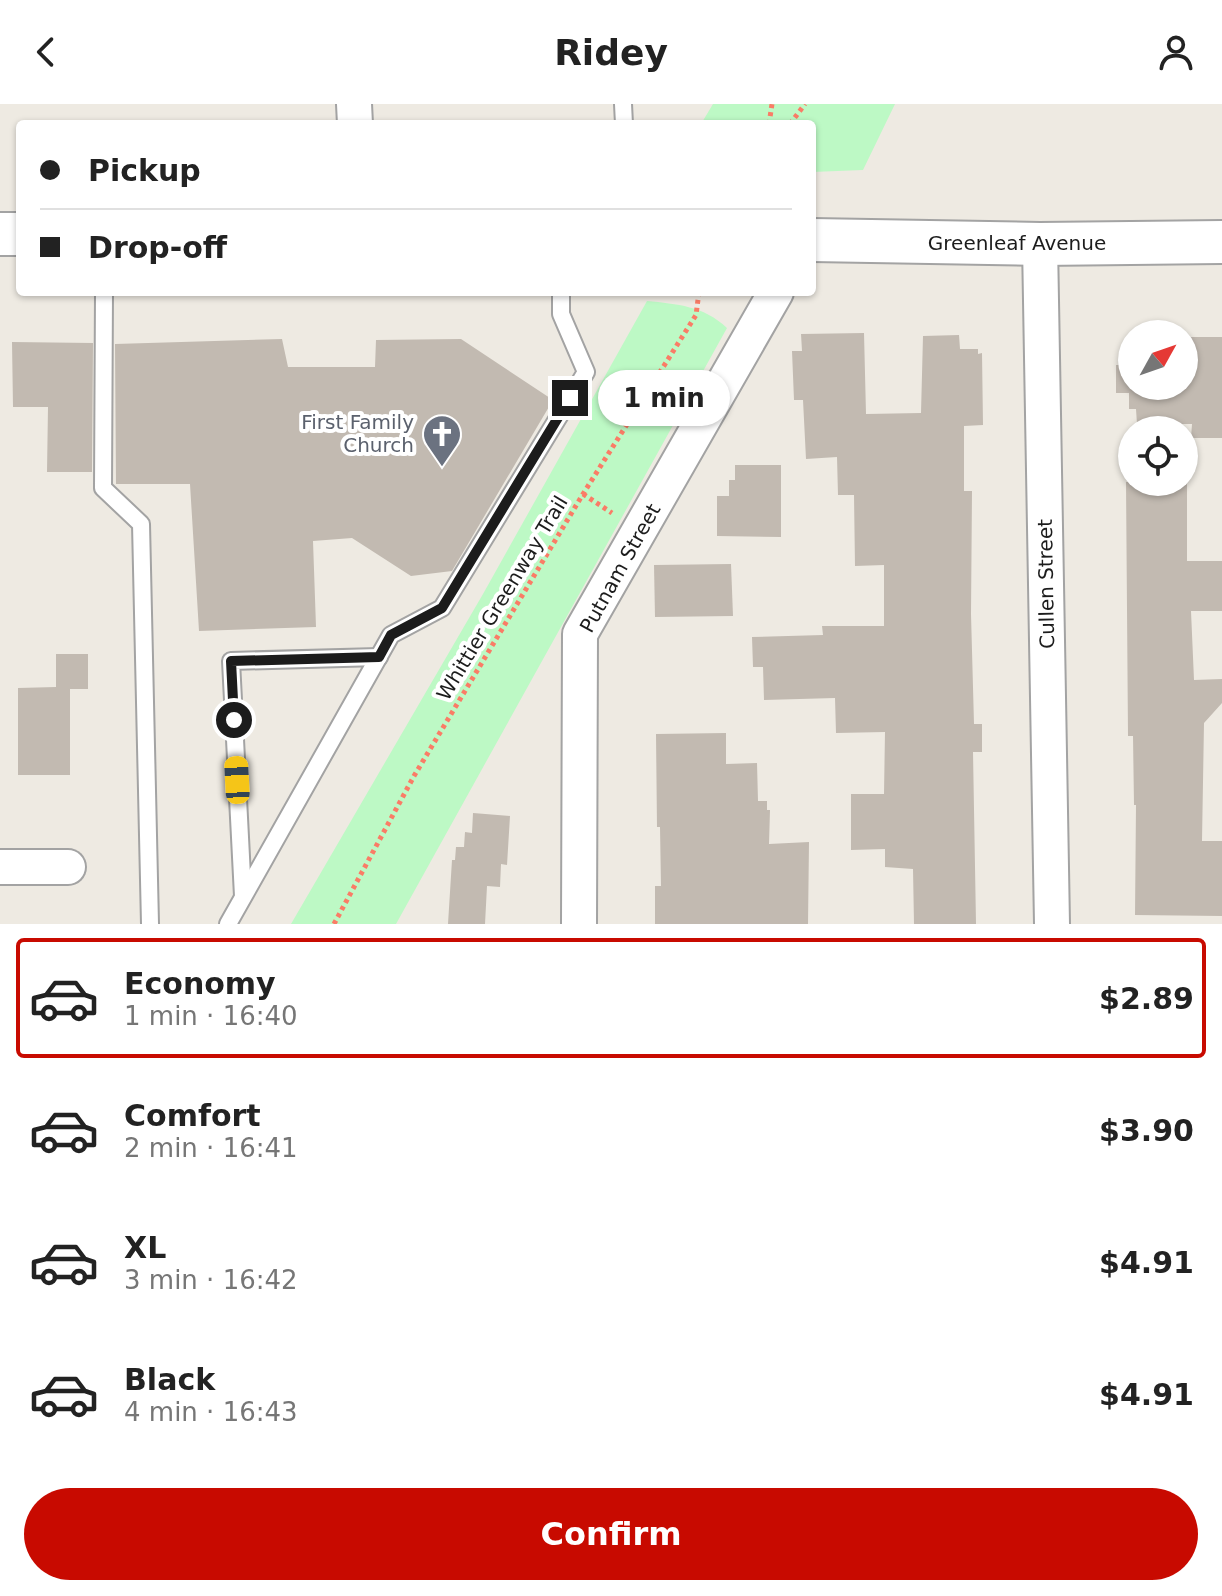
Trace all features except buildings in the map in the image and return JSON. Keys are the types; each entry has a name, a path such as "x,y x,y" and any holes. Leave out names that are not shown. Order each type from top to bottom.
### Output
{"street":[{"name":"Greenleaf Avenue","path":"816,240 1040,244 1222,242"},
{"name":"Cullen Street","path":"1040,244 1052,924"},
{"name":"Putnam Street","path":"579,924 580,634 774,296"},
{"path":"0,867 68,867"}],"lane":[{"path":"104,296 103,488 141,524 150,924"},
{"path":"228,924 391,635 442,608 586,372 561,314 561,296"},
{"path":"243,898 231,661 379,657"}],"path":[{"name":"Whittier Greenway Trail","path":"334,924 414,776 583,494 696,315 698,296"}],"green space":[{"path":"713,104 895,104 863,170 816,172 816,120 703,120"},
{"path":"647,301 699,311 727,328 396,924 291,924 483,594"}],"place":[{"name":"First Family Church","path":"442,468"}],"route":[{"path":"234,720 231,661 379,657 391,635 442,608 570,398"}]}
